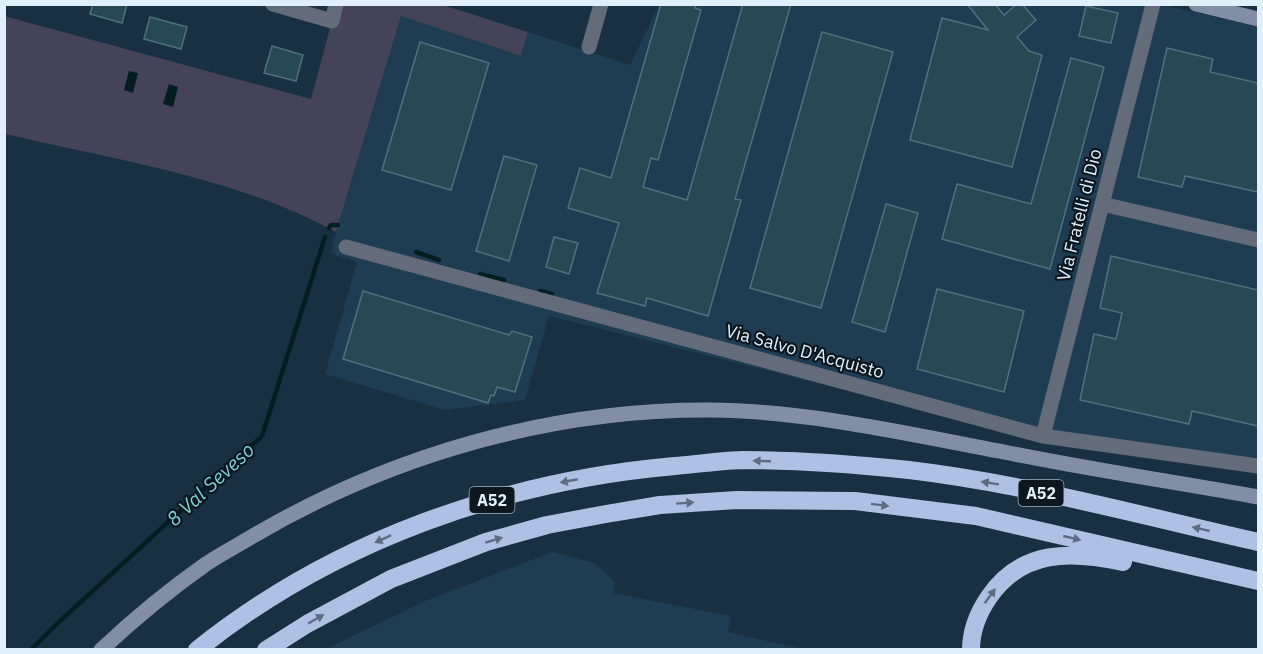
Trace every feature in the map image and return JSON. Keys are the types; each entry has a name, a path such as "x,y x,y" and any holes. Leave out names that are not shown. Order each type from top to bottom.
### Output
{"highway":[{"name":"A52","path":"197,650 258,605 307,576 384,537 435,517 526,489 627,470 740,460 910,470 1014,487 1258,542"},
{"name":"A52","path":"266,650 316,618 391,579 486,542 547,525 660,505 736,500 855,501 976,516 1258,583"},
{"path":"971,650 977,618 983,605 998,585 1016,570 1047,557 1088,556 1166,571 1258,583"}],"main road":[{"path":"1197,4 1258,19"},
{"path":"100,650 139,615 208,563 282,519 363,480 455,447 553,424 637,413 711,410 783,415 906,433 1042,460 1258,497"}],"street":[{"path":"273,4 332,21 336,4"},
{"path":"589,47 601,4"},
{"name":"Via Fratelli di Dio","path":"1042,436 1153,4"},
{"path":"1102,204 1258,240"},
{"name":"Via Salvo D'Acquisto","path":"346,247 1042,436 1258,466"}],"shaded area":[{"path":"1160,4 1258,27 1258,473 1052,442 549,316 525,400 445,410 325,374 357,262 331,254 334,239 401,16 521,56 528,32 630,65 659,5"},
{"path":"341,5 443,5 528,32 521,56 401,16 336,232 257,197 216,184 132,162 5,134 4,16 311,99 331,24"},
{"path":"129,71 138,73 133,93 124,90"},
{"path":"169,84 178,87 173,107 163,104"},
{"path":"552,552 595,563 615,583 613,593 731,616 728,632 803,649 326,649 425,601"}],"building":[{"path":"93,4 127,4 122,23 90,14"},
{"path":"661,4 696,4 695,8 701,10 658,160 651,158 643,187 687,200 743,4 791,4 735,199 741,200 708,316 647,298 645,306 597,293 619,223 568,208 580,168 611,178"},
{"path":"967,4 995,4 1004,15 1017,4 1022,4 1036,20 1017,37 1029,51 1042,55 1012,167 910,140 942,18 988,30"},
{"path":"1086,6 1118,13 1111,43 1079,36"},
{"path":"150,17 187,27 181,49 144,39"},
{"path":"822,32 893,52 821,308 750,288"},
{"path":"420,42 489,63 451,190 382,170"},
{"path":"272,46 303,55 296,81 264,73"},
{"path":"1167,48 1213,59 1210,72 1258,83 1258,192 1185,176 1182,187 1138,177"},
{"path":"1071,58 1104,67 1050,269 942,239 957,184 1031,204"},
{"path":"504,156 537,165 509,261 476,251"},
{"path":"886,204 918,213 885,332 852,322"},
{"path":"554,237 578,243 569,274 546,267"},
{"path":"1111,256 1258,290 1258,426 1192,411 1189,424 1080,400 1094,334 1116,339 1122,313 1100,308"},
{"path":"937,289 1024,311 1004,392 917,369"},
{"path":"363,291 509,335 512,331 532,337 515,392 497,387 488,403 343,359"}],"waterway":[{"name":"8 Val Seveso","path":"329,228 331,225 338,225"},
{"name":"8 Val Seveso","path":"31,650 262,436 325,237"},
{"name":"8 Val Seveso","path":"416,252 439,260"},
{"name":"8 Val Seveso","path":"480,274 504,280"},
{"name":"8 Val Seveso","path":"540,291 552,294"}]}
